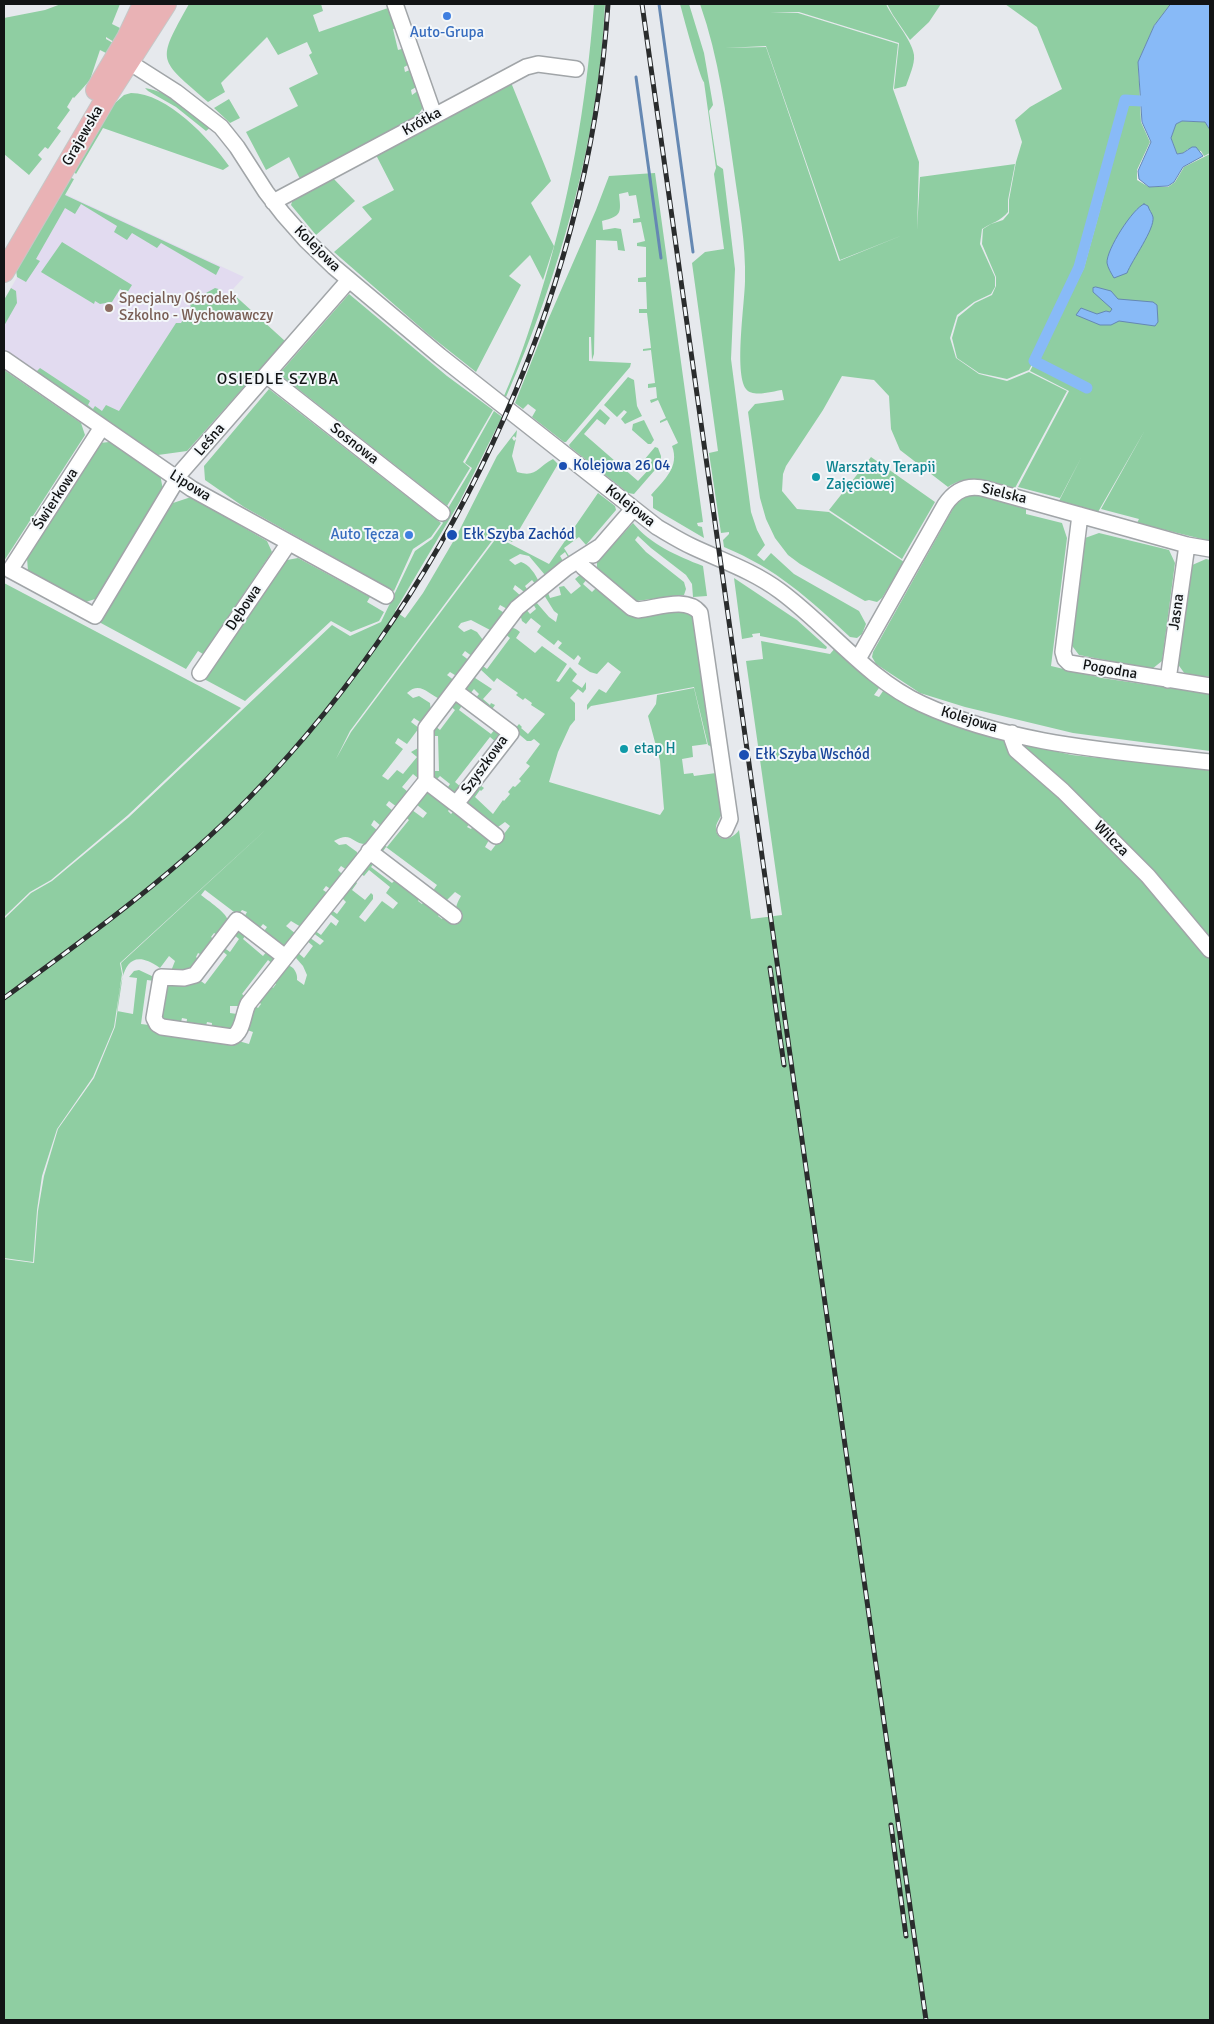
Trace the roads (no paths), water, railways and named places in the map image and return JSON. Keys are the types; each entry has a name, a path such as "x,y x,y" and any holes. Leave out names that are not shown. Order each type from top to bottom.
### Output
{"main road":[{"name":"Grajewska","path":"4,272 106,96 123,58 143,4"},
{"name":"Grajewska","path":"4,247 123,58 166,4"}],"street":[{"path":"396,4 434,115"},
{"name":"Kolejowa","path":"123,58 176,92 221,128 237,147 273,202 312,246 349,280 440,356 633,509 673,536 745,569 773,586 792,600 886,682 920,703 971,722 1012,733 1093,748 1210,762"},
{"name":"Krótka","path":"273,202 532,64 576,69"},
{"name":"Leśna","path":"95,616 182,471 349,280"},
{"name":"Lipowa","path":"4,359 178,479 288,544 386,596"},
{"name":"Sosnowa","path":"266,375 442,512"},
{"name":"Świerkowa","path":"95,616 10,570 102,427"},
{"name":"Sielska","path":"858,659 945,505 956,492 964,488 979,487 1187,545 1210,549"},
{"path":"546,586 567,580 584,567 633,509"},
{"name":"Pogodna","path":"1080,515 1063,652 1065,659 1070,663 1210,686"},
{"name":"Dębowa","path":"200,673 288,544"},
{"name":"Jasna","path":"1168,680 1187,545"},
{"path":"285,957 237,920 195,975 184,978 161,977 154,1018 157,1024 162,1027 232,1037 240,1031 244,1012 248,1004 426,781 426,728 454,690 517,608 566,568 599,547"},
{"path":"584,567 632,608 638,610 684,604 693,606 700,613 730,819 725,830"},
{"name":"Szyszkowa","path":"454,690 511,733 456,804"},
{"name":"Wilcza","path":"1012,733 1012,740 1016,750 1063,791 1148,876 1210,950"},
{"name":"Szyszkowa","path":"426,781 496,836"},
{"path":"369,851 454,916"}],"water":[{"path":"1171,4 1210,4 1210,130 1205,122 1182,121 1176,124 1171,138 1177,154 1196,147 1203,156 1183,167 1174,182 1168,186 1149,187 1139,179 1138,171 1151,142 1142,122 1138,62 1154,26"},
{"path":"1144,204 1148,206 1153,217 1147,237 1127,273 1114,278 1107,263 1111,249 1127,221"},
{"path":"1093,288 1111,291 1118,299 1153,302 1157,305 1158,322 1155,326 1119,321 1111,325 1100,325 1076,315 1081,308 1097,314 1106,311 1110,312 1112,309 1093,292"}],"waterway":[{"path":"659,4 693,252"},
{"path":"636,77 661,258"},
{"path":"1087,388 1034,361 1079,267 1125,100 1141,101"}],"railway":[{"path":"4,998 149,888 231,816 308,734 377,643 439,547 492,444 537,337 571,228 595,116 608,4"},
{"path":"642,4 926,2020"},
{"path":"770,968 784,1065"},
{"path":"891,1825 906,1936"}],"place":[{"name":"Auto-Grupa","path":"447,16"},
{"name":"Specjalny Ośrodek Szkolno - Wychowawczy","path":"109,308"},
{"name":"Kolejowa 26 04","path":"563,466"},
{"name":"Warsztaty Terapii Zajęciowej","path":"816,477"},
{"name":"Auto Tęcza","path":"409,535"},
{"name":"Ełk Szyba Zachód","path":"452,535"},
{"name":"etap H","path":"624,749"},
{"name":"Ełk Szyba Wschód","path":"744,755"}],"district":[{"name":"OSIEDLE SZYBA","path":"278,380"}]}
